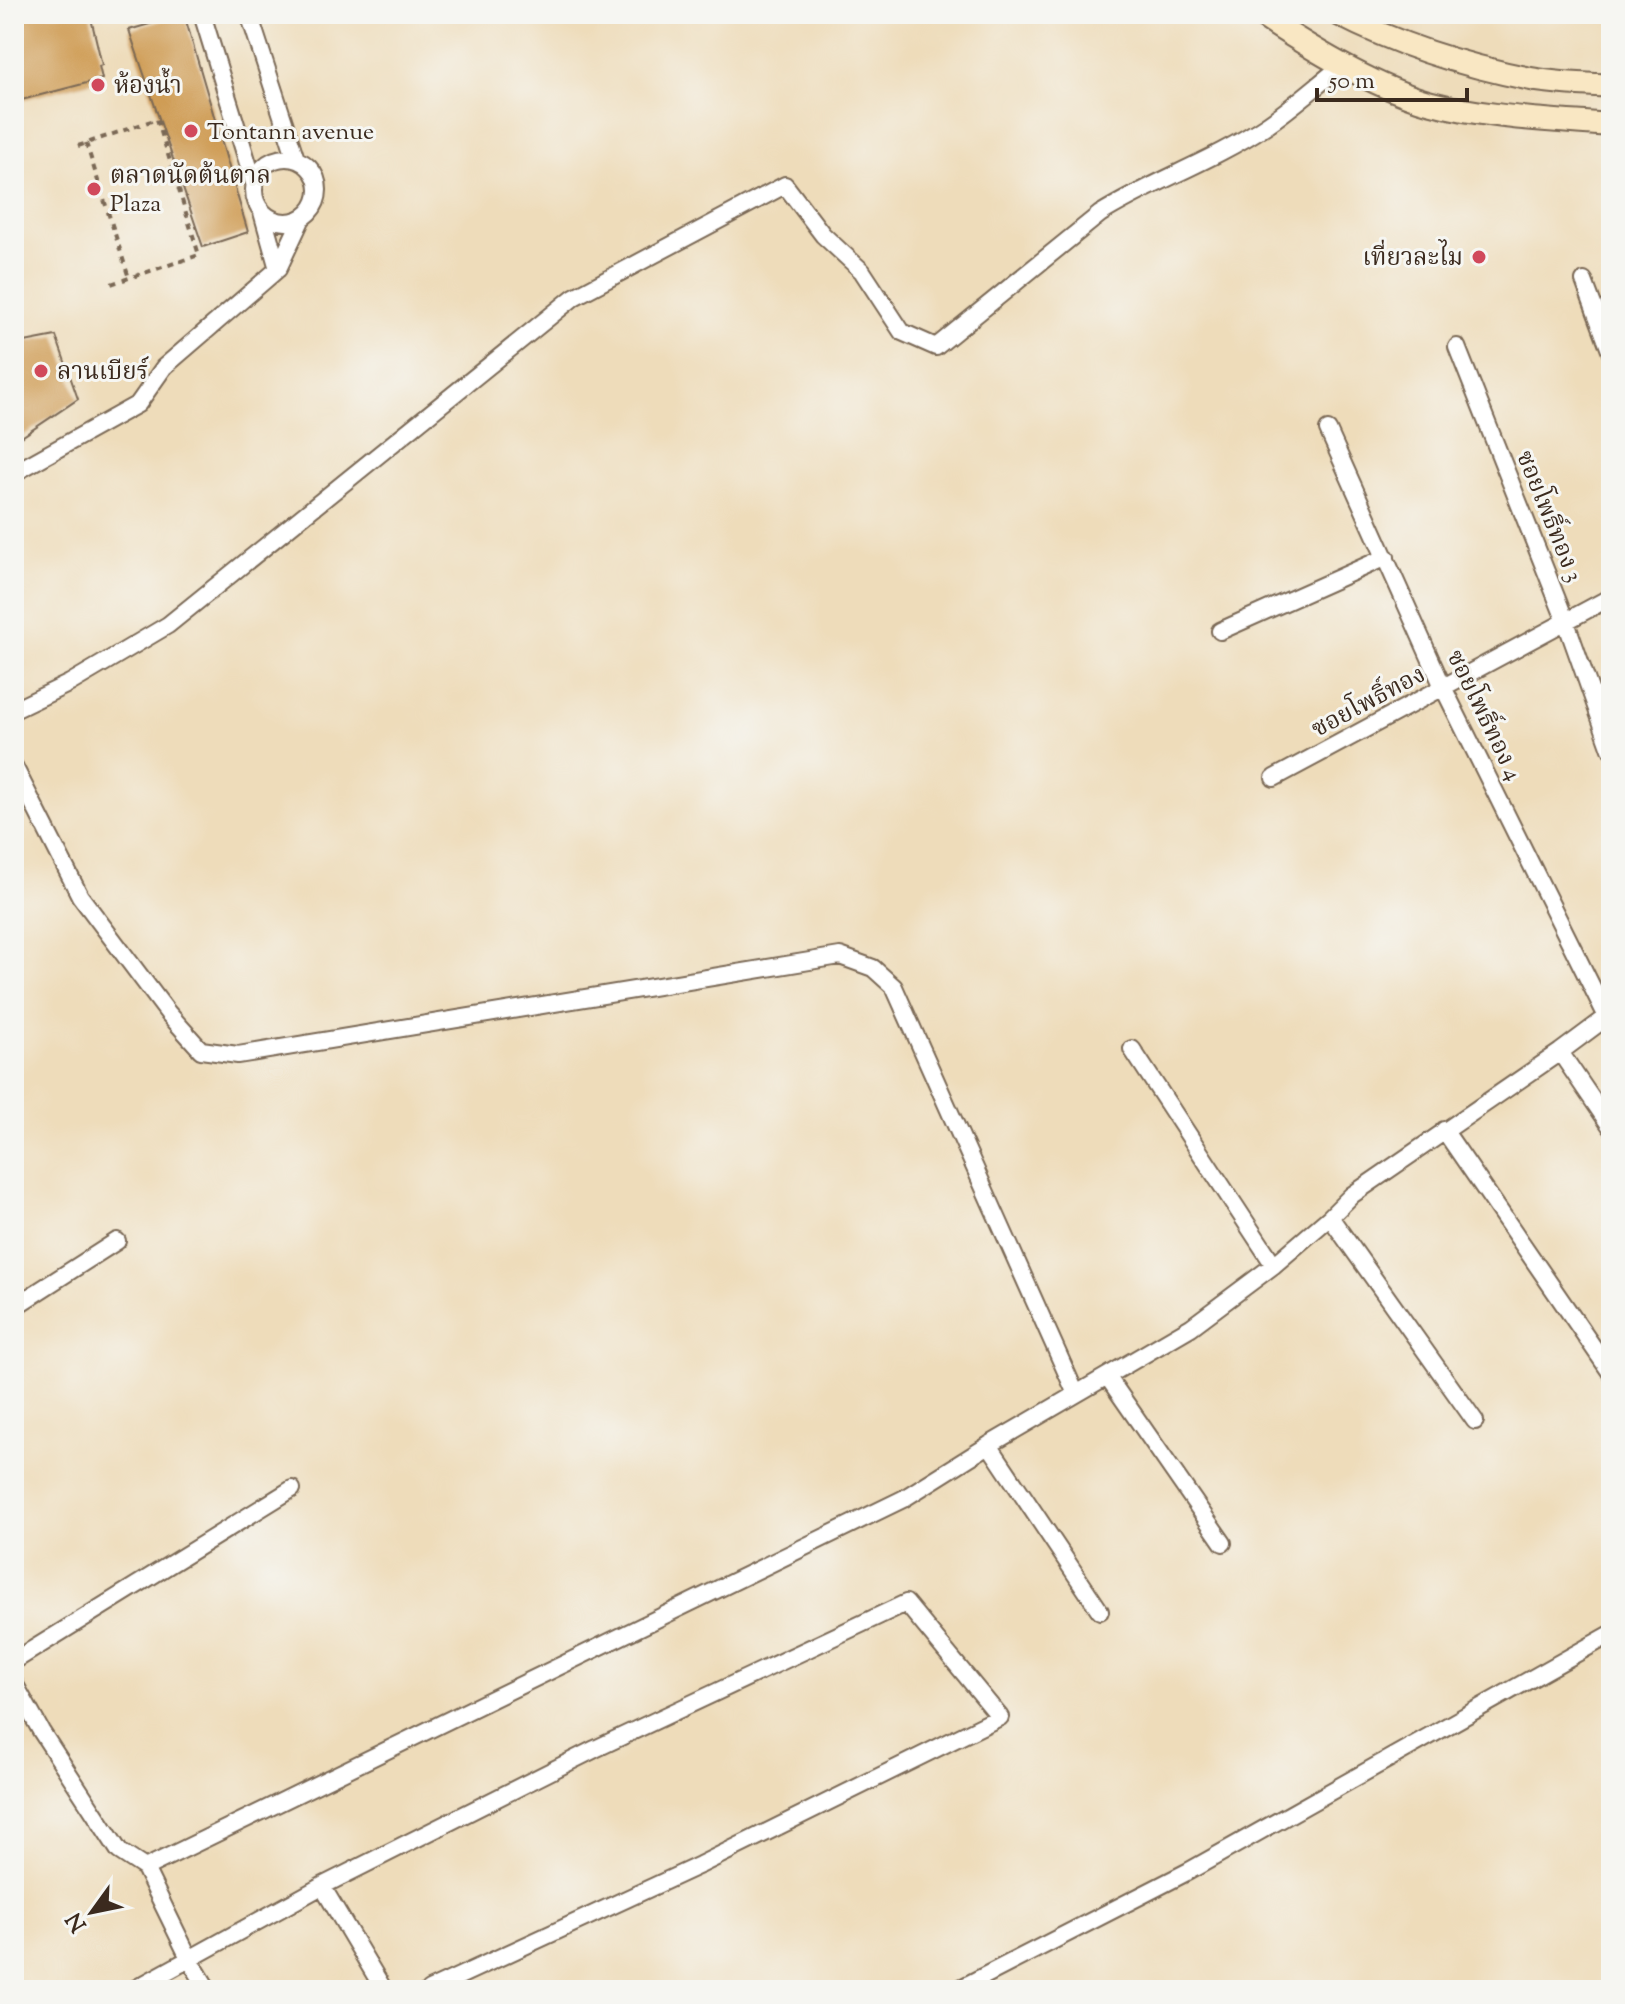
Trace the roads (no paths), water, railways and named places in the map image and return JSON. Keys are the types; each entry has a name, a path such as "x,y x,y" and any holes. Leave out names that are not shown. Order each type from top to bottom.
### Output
{"main road":[{"path":"1259,14 1343,65 1426,101 1471,112 1611,125"},
{"path":"1338,14 1374,33 1458,61 1533,79 1611,86"}],"street":[{"path":"202,14 278,269"},
{"path":"249,14 296,159"},
{"path":"14,710 70,683 168,625 574,297 785,185 823,235 862,271 902,332 936,347 1100,214 1128,196 1265,126 1343,65"},
{"path":"254,183 258,173 274,160 285,158 305,164 317,182 315,203 302,218 281,222 262,212"},
{"path":"14,473 138,404 164,367 278,269 302,218"},
{"path":"1584,281 1611,353"},
{"name":"ซอยโพธิ์ทอง 3","path":"1457,347 1566,622 1611,749"},
{"name":"ซอยโพธิ์ทอง 4","path":"1328,430 1443,687 1609,1017"},
{"path":"1220,631 1386,557"},
{"name":"ซอยโพธิ์ทอง","path":"1274,778 1611,597"},
{"path":"14,766 80,896 168,1013 201,1050 238,1055 840,956 873,968 894,987 1076,1394"},
{"path":"145,1868 903,1499 1191,1327 1274,1265 1352,1195 1609,1017"},
{"path":"1132,1049 1274,1265"},
{"path":"1560,1052 1611,1127"},
{"path":"1444,1130 1611,1373"},
{"path":"1330,1217 1475,1421"},
{"path":"14,1307 117,1241"},
{"path":"1107,1376 1223,1543"},
{"path":"989,1445 1100,1611"},
{"path":"14,1661 292,1489"},
{"path":"133,1990 322,1886 595,1749 906,1603 1000,1717 700,1865 429,1990"},
{"path":"957,1990 1189,1871 1611,1634"},
{"path":"14,1683 41,1731 119,1851 145,1868 208,1990"},
{"path":"322,1886 384,1990"}],"place":[{"name":"ห้องน้ำ","path":"98,85"},
{"name":"Tontann avenue","path":"191,131"},
{"name":"ตลาดนัดต้นตาล Plaza","path":"94,189"},
{"name":"เที่ยวละไม","path":"1479,257"},
{"name":"ลานเบียร์","path":"41,371"}]}
